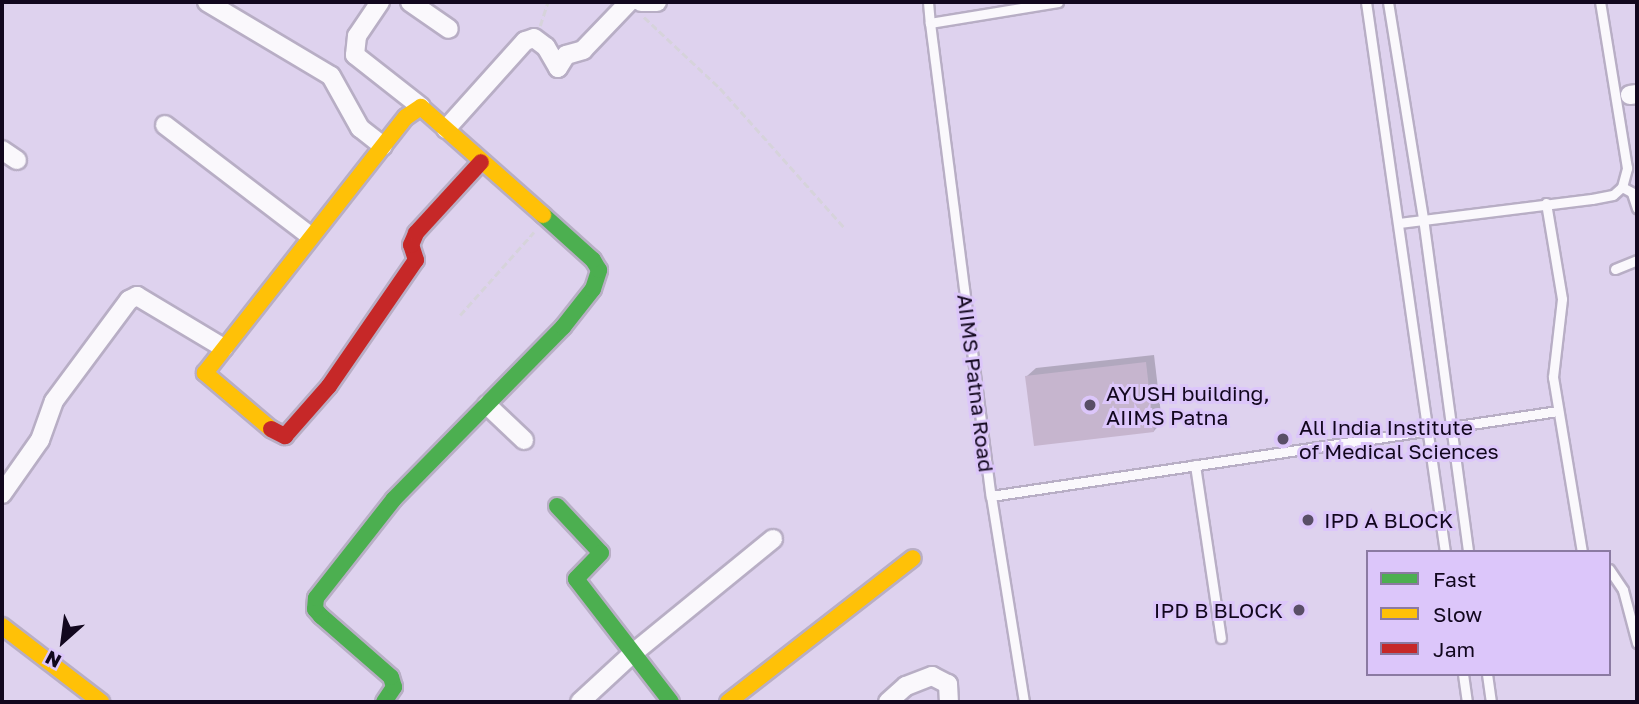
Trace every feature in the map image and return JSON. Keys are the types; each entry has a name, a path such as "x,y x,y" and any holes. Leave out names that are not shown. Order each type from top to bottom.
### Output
{"street":[{"path":"208,2 331,76 360,128 383,146"},
{"path":"380,2 358,36 355,55 421,107 593,260 598,279 563,327 394,499 316,598 315,609 321,616 391,677 394,687 384,702"},
{"path":"410,2 449,29"},
{"path":"446,129 514,49 534,38 546,47 558,68 566,55 583,50 636,4 657,2"},
{"path":"421,107 383,146 309,235 205,373 266,427 285,436 329,386 408,274 416,260 411,245 416,233 481,162"},
{"path":"165,125 309,235"},
{"path":"2,150 17,160"},
{"path":"2,494 40,440 54,401 129,300 137,296 223,348"},
{"path":"487,405 524,440"},
{"path":"557,506 601,552 576,579 671,702"},
{"path":"580,702 632,654 773,539"},
{"path":"728,702 913,558"},
{"path":"2,628 101,702"},
{"path":"888,702 906,686 932,676 948,684 949,702"}],"lane":[{"name":"AIIMS Patna Road","path":"928,2 991,496 1449,425 1558,411"},
{"path":"930,23 1058,2"},
{"path":"1366,2 1445,550"},
{"path":"1388,2 1423,218 1468,550"},
{"path":"1399,223 1602,197 1622,187 1627,168 1628,95 1600,2"},
{"path":"1622,187 1635,194 1637,208"},
{"path":"1546,203 1562,299 1553,360 1558,411 1582,550"},
{"path":"1615,269 1637,260"},
{"path":"1195,465 1221,638"},
{"path":"991,496 1024,702"},
{"path":"1611,572 1623,590 1637,643"},
{"path":"1463,676 1467,702"},
{"path":"1487,676 1492,702"}],"path":[{"path":"534,38 548,2"},
{"path":"636,4 720,88 844,227"},
{"path":"460,316 545,219"}],"building":[{"path":"1146,362 1154,432 1034,446 1025,376"}],"traffic: fast":[{"path":"384,702 394,687 391,677 321,616 315,609 316,598 394,499 563,327 593,289 599,270 593,260 543,215"},
{"path":"557,506 601,553 576,579 671,702"}],"traffic: slow":[{"path":"271,429 205,373 406,117 421,107 543,215"},
{"path":"728,702 913,558"},
{"path":"2,626 101,702"}],"traffic: jam":[{"path":"271,429 285,436 329,386 416,260 411,245 416,233 481,162"}],"place":[{"name":"AYUSH building, AIIMS Patna","path":"1090,405"},
{"name":"All India Institute of Medical Sciences","path":"1283,439"},
{"name":"IPD A BLOCK","path":"1308,520"},
{"name":"IPD B BLOCK","path":"1299,610"}]}
